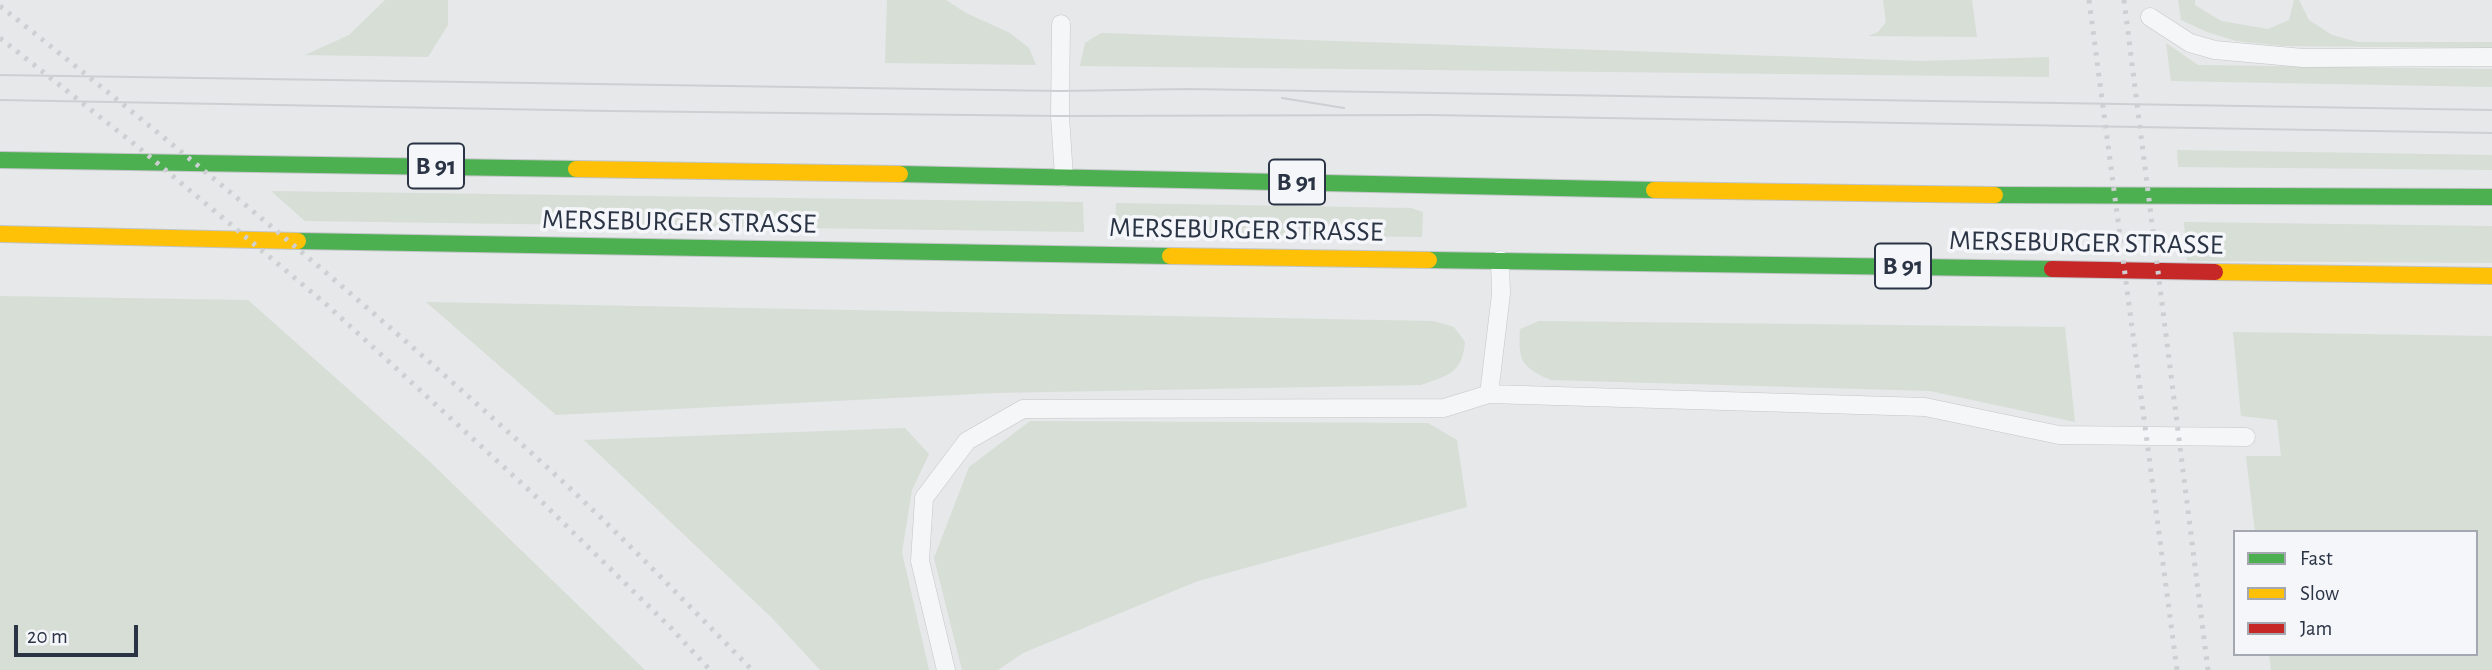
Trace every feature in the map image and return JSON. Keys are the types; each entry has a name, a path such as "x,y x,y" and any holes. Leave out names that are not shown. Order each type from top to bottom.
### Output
{"main road":[{"name":"MERSEBURGER STRASSE","path":"0,160 1065,177 1867,195 2492,197"},
{"name":"MERSEBURGER STRASSE","path":"0,234 680,249 2492,276"}],"lane":[{"path":"2150,17 2190,43 2215,50 2303,58 2492,57"},
{"path":"1061,24 1060,116 1065,177"},
{"path":"1489,394 1500,294 1500,260"},
{"path":"946,670 920,561 924,498 967,441 1023,409 1444,408 1489,394 1925,407 2059,435 2246,437"}],"shaded area":[{"path":"385,0 448,0 448,25 428,57 305,55 349,35"},
{"path":"887,0 946,0 966,13 1010,33 1029,48 1036,65 885,63"},
{"path":"1883,0 1972,0 1977,37 1868,36 1878,32 1886,22"},
{"path":"2178,0 2195,0 2195,5 2221,21 2268,29 2289,20 2294,0 2299,0 2309,20 2332,35 2358,42 2492,42 2492,48 2283,46 2236,41 2181,20"},
{"path":"1101,33 1922,61 2049,57 2049,77 1080,66 1085,43"},
{"path":"2166,43 2198,65 2492,69 2492,87 2171,81"},
{"path":"2177,150 2492,155 2492,170 2178,167"},
{"path":"271,191 1083,202 1084,232 305,221"},
{"path":"1116,203 1411,208 1423,212 1422,237 1115,234"},
{"path":"2184,222 2492,226 2492,263 2187,261"},
{"path":"0,296 248,300 428,460 645,670 0,670"},
{"path":"426,302 1433,321 1454,327 1465,342 1461,361 1452,372 1421,385 994,393 556,415"},
{"path":"1539,321 2065,327 2075,422 1930,391 1551,380 1527,367 1521,356 1520,329"},
{"path":"2233,332 2492,336 2492,670 2271,670 2269,656 2478,656 2478,530 2255,530 2246,456 2281,456 2277,420 2241,416"},
{"path":"1030,421 1428,423 1457,440 1467,507 1198,581 1023,653 998,670 962,670 934,558 969,467"},
{"path":"905,428 929,454 912,490 902,552 929,670 820,670 772,618 584,440"}],"tram line":[{"path":"0,75 1060,91 1188,89 2492,110"},
{"path":"1282,98 1344,108"},
{"path":"0,100 1060,116 1430,115 2492,133"}],"railway":[{"path":"2089,0 2177,670"},
{"path":"2124,0 2208,670"},
{"path":"0,6 214,179 424,357 586,503 752,670"},
{"path":"0,38 138,147 327,305 542,502 670,627 710,670"}],"traffic: fast":[{"path":"0,160 576,169"},
{"path":"900,174 1654,190"},
{"path":"1995,195 2492,197"},
{"path":"298,241 1170,256"},
{"path":"1429,260 2052,269"}],"traffic: slow":[{"path":"576,169 900,174"},
{"path":"1654,190 1995,195"},
{"path":"0,234 298,241"},
{"path":"1170,256 1429,260"},
{"path":"2215,272 2492,276"}],"traffic: jam":[{"path":"2052,269 2215,272"}]}
